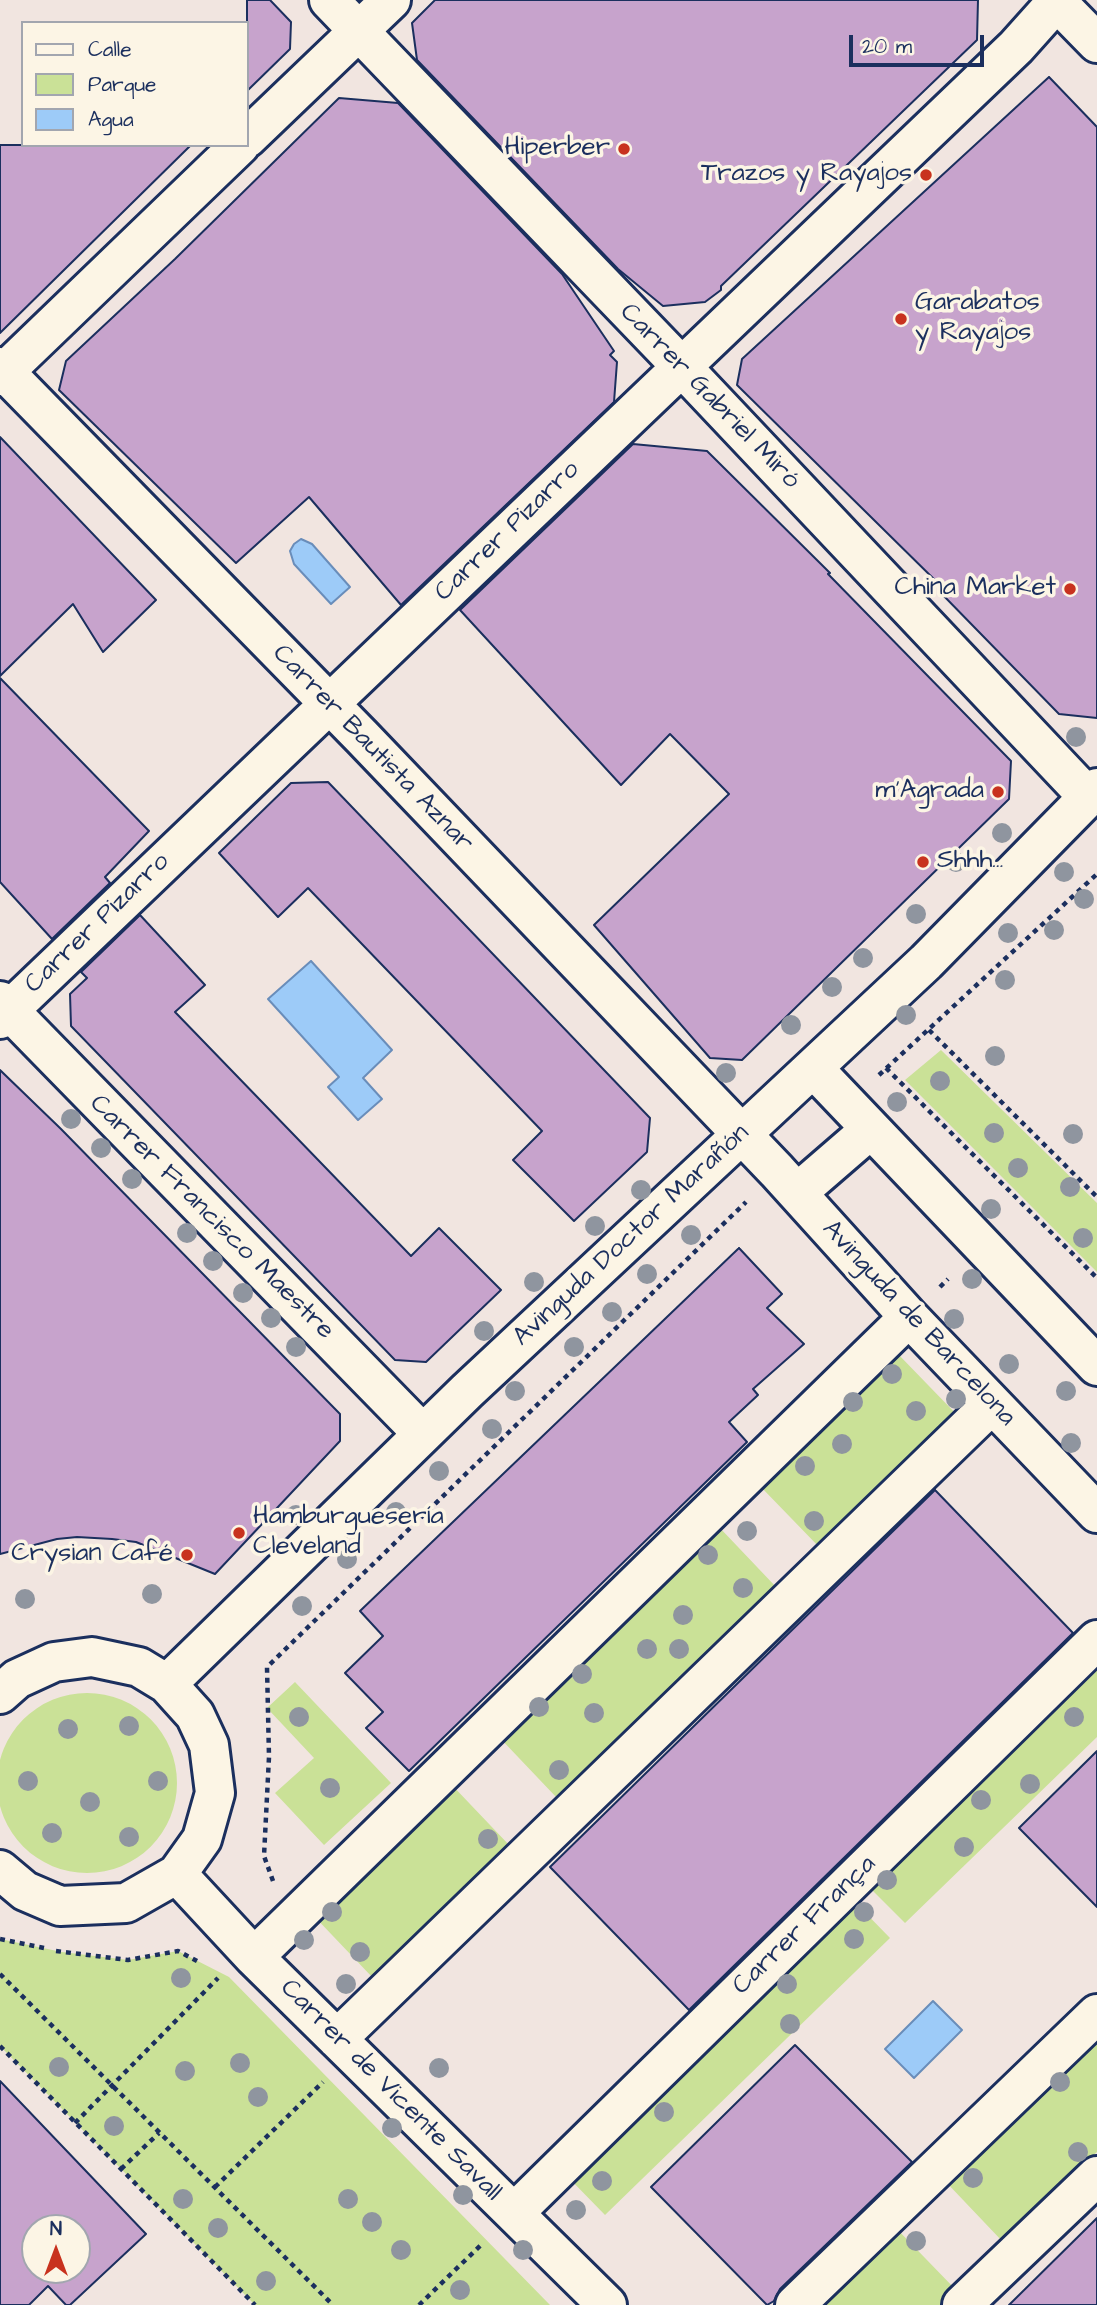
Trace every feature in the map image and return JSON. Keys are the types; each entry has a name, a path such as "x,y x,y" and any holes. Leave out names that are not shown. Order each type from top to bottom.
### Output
{"street":[{"name":"Carrer Gabriel Miró","path":"328,0 1092,792"},
{"path":"248,137 391,0"},
{"path":"1056,1 1097,43"},
{"name":"Carrer Pizarro","path":"3,1010 329,703 1016,47 1056,1"},
{"path":"2,371 238,147"},
{"name":"Carrer Bautista Aznar","path":"2,371 329,703 740,1134"},
{"name":"Avinguda Doctor Marañón","path":"167,1684 467,1391 926,962 1092,792"},
{"name":"Carrer Francisco Maestre","path":"3,1010 424,1434"},
{"path":"813,1068 1097,1366"},
{"path":"787,1182 860,1117"},
{"name":"Avinguda de Barcelona","path":"740,1134 909,1317 1097,1513"},
{"path":"254,1957 909,1317"},
{"path":"337,2039 992,1404"},
{"name":"Carrer França","path":"513,2213 1097,1640"},
{"path":"0,1870 25,1891 60,1906 126,1903 177,1874 202,1839 215,1793 209,1745 195,1715 167,1684 139,1667 92,1657 54,1662 3,1687"},
{"name":"Carrer de Vicente Savall","path":"177,1874 254,1957 607,2305"},
{"path":"795,2305 1097,2014"},
{"path":"962,2305 1097,2176"}],"path":[{"path":"860,1117 886,1068 1097,874"},
{"path":"929,1030 1097,1197"},
{"path":"886,1068 1097,1278"},
{"path":"288,1923 264,1856 269,1757 267,1667 787,1182"},
{"path":"0,1939 62,1952 128,1960 178,1951 198,1961"},
{"path":"0,1974 333,2305"},
{"path":"75,2123 219,1977"},
{"path":"0,2046 255,2305"},
{"path":"215,2187 324,2081"},
{"path":"121,2169 159,2133"},
{"path":"419,2305 513,2213"}],"green space":[{"path":"941,1050 1097,1203 1097,1272 905,1080"},
{"path":"898,1354 959,1417 821,1549 760,1486"},
{"path":"719,1527 777,1588 557,1798 499,1737"},
{"path":"1097,1657 1097,1737 905,1923 865,1883"},
{"path":"295,1682 391,1783 324,1845 275,1793 314,1758 267,1708"},
{"path":"69,1695 105,1695 137,1708 151,1719 162,1733 175,1765 175,1801 162,1833 151,1847 137,1858 105,1871 69,1871 37,1858 23,1847 12,1833 -1,1801 -1,1765 12,1733 23,1719 37,1708"},
{"path":"450,1783 510,1846 373,1978 312,1914"},
{"path":"851,1898 890,1938 605,2215 566,2175"},
{"path":"0,1939 62,1952 128,1960 178,1951 229,1977 550,2305 255,2305 0,2046"},
{"path":"1097,2035 1097,2152 1003,2242 945,2181"},
{"path":"895,2227 956,2290 940,2305 814,2305"}],"water":[{"path":"301,539 312,544 350,587 331,604 294,564 290,551"},
{"path":"311,961 392,1050 363,1078 382,1099 358,1120 328,1087 339,1077 268,999"},
{"path":"933,2001 962,2030 914,2078 885,2049"}],"building":[{"path":"247,0 270,0 291,22 290,49 248,90 248,21"},
{"path":"435,0 978,0 977,40 721,286 721,290 705,302 663,306 618,269 417,60 412,23"},
{"path":"1049,77 1097,127 1097,718 1059,714 939,591 943,588 737,385 742,359"},
{"path":"339,98 398,103 562,274 614,351 610,355 617,362 614,402 401,605 309,497 236,563 59,390 66,361 175,259"},
{"path":"0,145 189,147 0,333"},
{"path":"0,437 156,600 103,652 73,604 0,676"},
{"path":"633,444 707,451 830,573 828,574 1011,761 1009,799 742,1060 710,1058 594,925 729,794 670,734 621,785 460,610"},
{"path":"0,678 149,831 105,877 110,883 52,939 0,882"},
{"path":"328,782 650,1118 647,1152 574,1221 513,1160 542,1131 308,888 278,917 219,853 291,783"},
{"path":"140,915 205,985 175,1012 411,1256 439,1228 501,1290 426,1362 395,1360 71,1026 70,994 87,978 81,972"},
{"path":"0,1070 340,1414 340,1441 215,1574 136,1542 112,1539 57,1539 0,1554"},
{"path":"739,1248 782,1294 767,1308 804,1344 753,1389 758,1395 729,1422 747,1442 409,1771 366,1728 383,1712 345,1673 383,1636 360,1611"},
{"path":"935,1490 1073,1633 689,2010 550,1867"},
{"path":"1097,1751 1097,1907 1019,1828"},
{"path":"795,2045 912,2162 780,2289 774,2301 767,2305 651,2187"},
{"path":"0,2081 146,2234 70,2305 66,2305 48,2286 29,2305 0,2305"},
{"path":"1097,2218 1097,2305 1009,2305"}],"place":[{"name":"Hiperber","path":"624,149"},
{"name":"Trazos y Rayajos","path":"926,175"},
{"name":"Garabatos y Rayajos","path":"901,319"},
{"name":"China Market","path":"1070,589"},
{"name":"m'Agrada","path":"998,792"},
{"name":"Shhh...","path":"923,862"},
{"name":"Hamburguesería Cleveland","path":"239,1533"},
{"name":"Crysian Café","path":"187,1555"}]}
